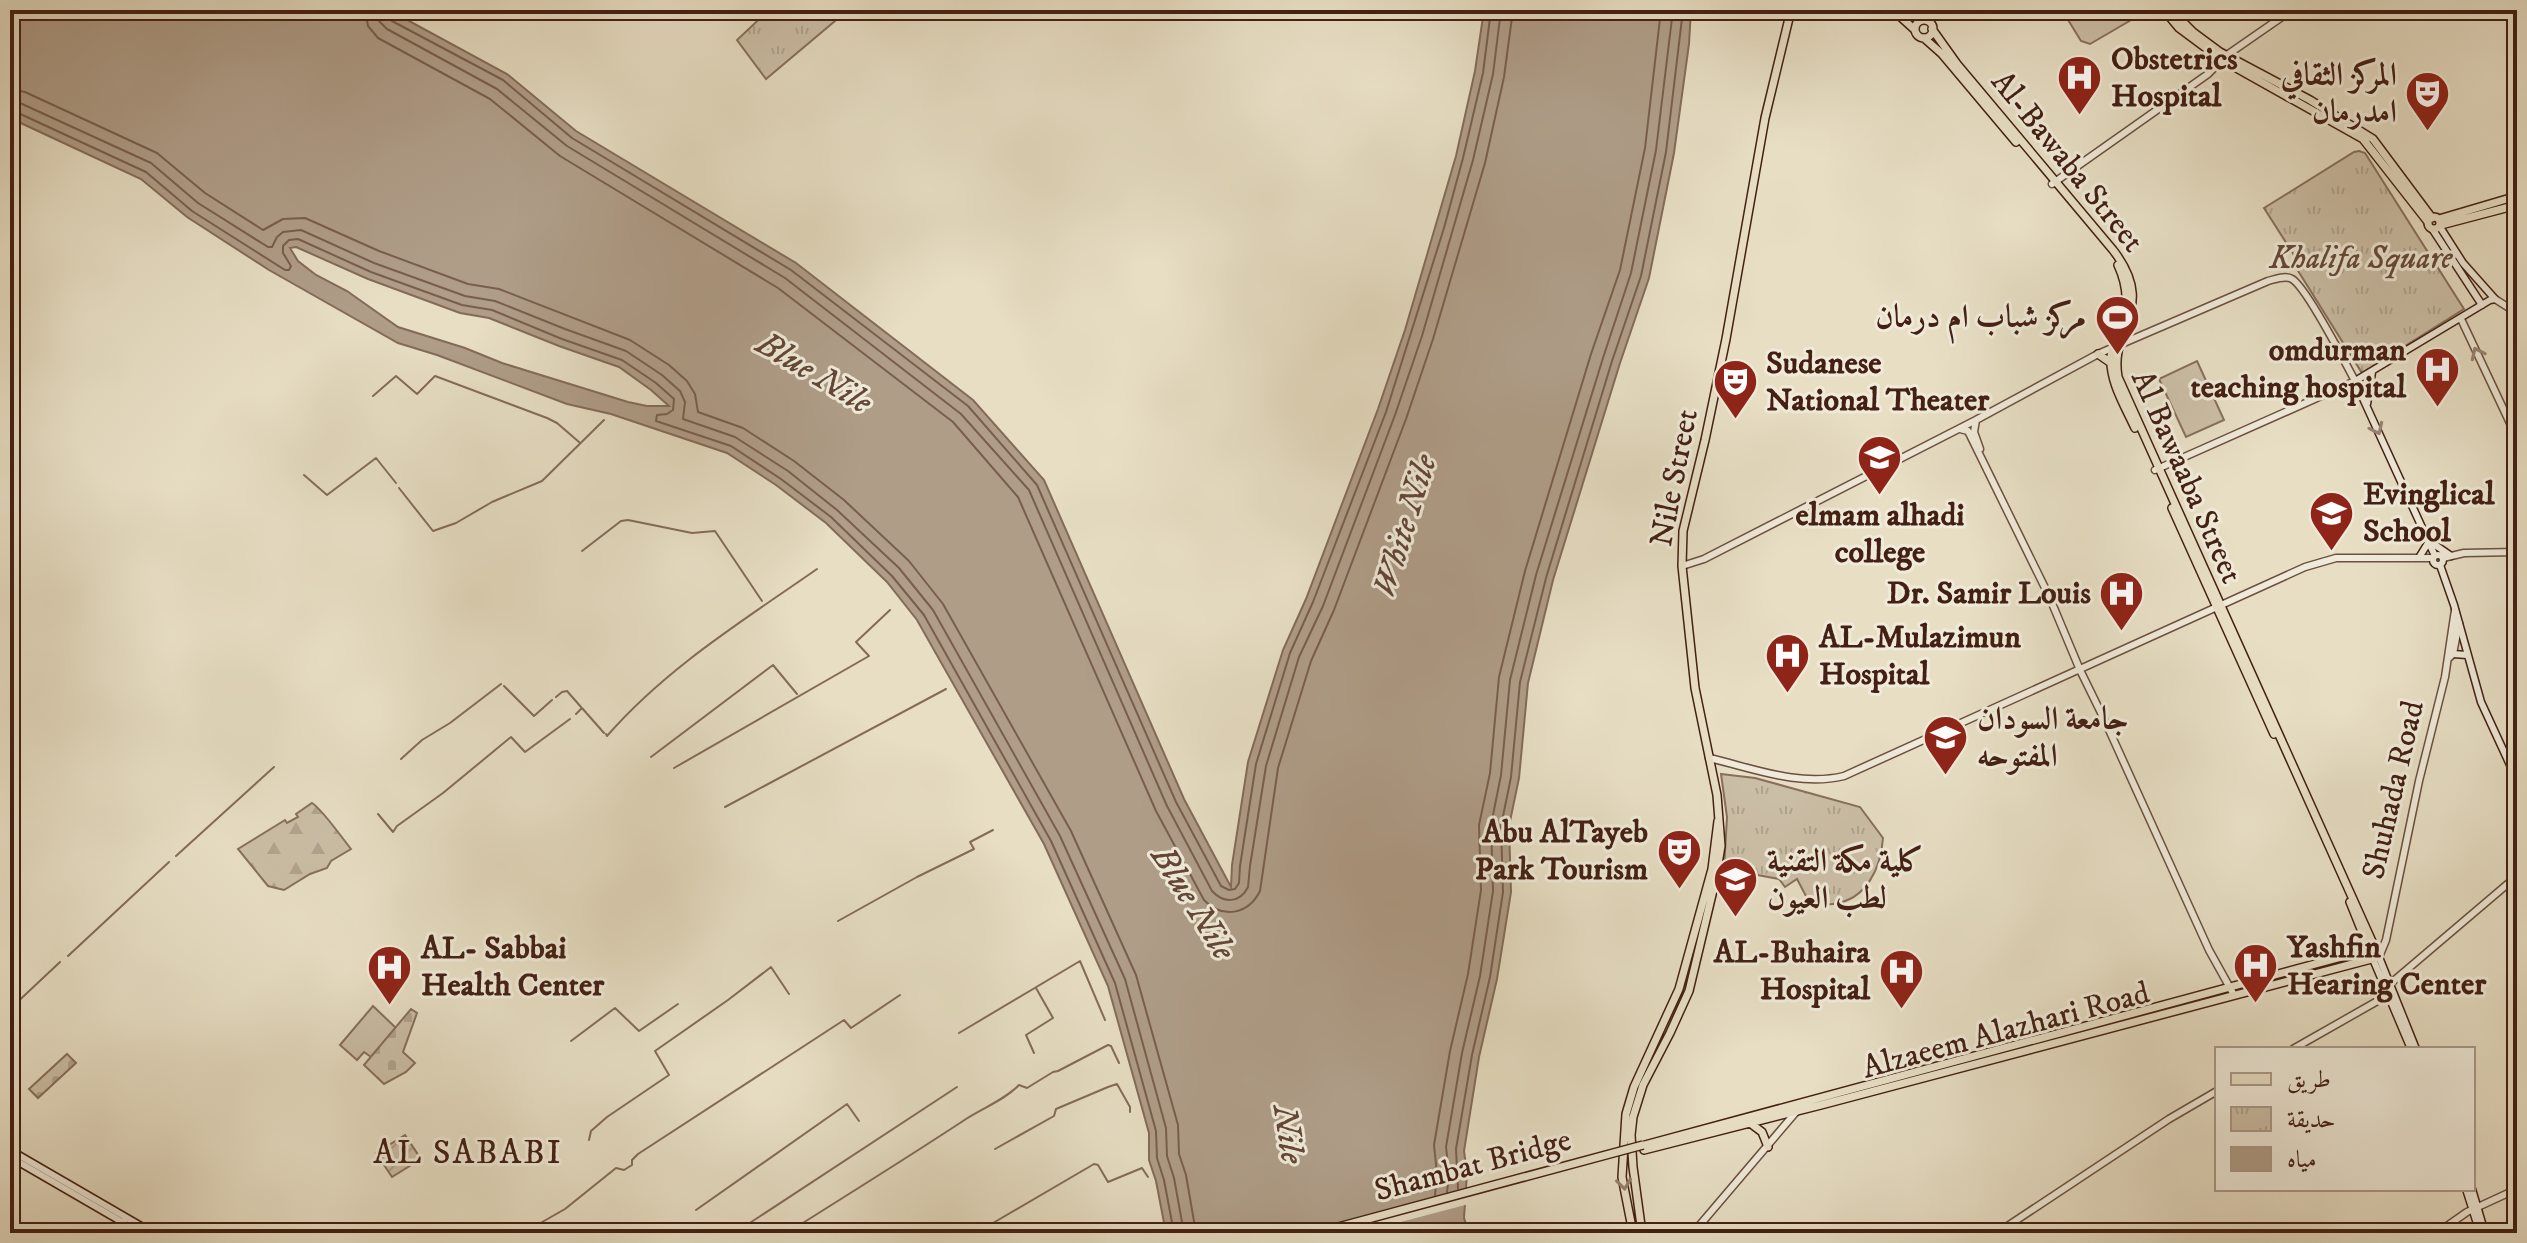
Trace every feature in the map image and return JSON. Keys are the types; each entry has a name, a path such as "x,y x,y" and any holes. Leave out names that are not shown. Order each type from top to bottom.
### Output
{"main road":[{"name":"Nile Street","path":"1642,1233 1633,1167 1633,1117 1643,1085 1689,991 1718,867 1721,829 1695,688 1682,566 1683,531 1726,339 1765,118 1791,10"},
{"path":"1893,10 1915,30 1918,37 1929,36 1932,29"},
{"path":"1903,10 1931,24 1957,64 2054,183"},
{"path":"2164,10 2179,28 2224,58 2376,142 2435,223 2517,205"},
{"path":"2171,10 2224,58"},
{"path":"1915,30 1916,24 1923,20"},
{"name":"Al-Bawaba Street","path":"1924,38 1942,54 2054,183 2115,260 2127,295 2117,345 2118,377 2157,469"},
{"path":"2473,213 2517,196"},
{"name":"Al Bawaaba Street","path":"2117,345 2111,363 2117,388 2157,469 2377,960"},
{"path":"2098,354 2111,363"},
{"name":"Nile Street","path":"1633,1233 1622,1177 1626,1114 1634,1087 1674,1005 1689,960 1712,869 1719,815"},
{"name":"Alzaeem Alazhari Road","path":"1644,1148 2229,991 2372,946"},
{"name":"Alzaeem Alazhari Road","path":"1644,1148 1796,1112 1921,1074 2112,1031 2181,1012 2229,991 2270,988 2377,960"},
{"path":"1750,1123 1760,1129 1768,1147"},
{"name":"Shambat Bridge","path":"1316,1233 1644,1148"},
{"name":"Shambat Bridge","path":"1334,1233 1644,1148"}],"street":[{"path":"2054,183 2292,10"},
{"path":"2435,223 2463,263 2495,299 2517,313"},
{"path":"2435,223 2482,305"},
{"path":"1682,566 1704,559 2098,354 2268,281 2289,278 2308,299 2355,381 2427,540 2439,559 2486,716 2517,780"},
{"path":"2157,469 2355,381 2495,299"},
{"path":"2461,319 2517,438"},
{"path":"2366,405 2372,372"},
{"path":"1976,420 1975,436 1981,457"},
{"path":"1958,429 1968,431 1981,457 2073,649 2229,991"},
{"path":"2419,557 2427,540"},
{"path":"2427,540 2439,559"},
{"path":"1709,758 1798,779 1833,778 1855,771 2305,567 2329,559 2439,559 2464,553 2517,552"},
{"name":"Shuhada Road","path":"2450,657 2455,610"},
{"name":"Shuhada Road","path":"2377,960 2384,949 2459,623"},
{"path":"2450,657 2467,655"},
{"path":"2088,678 2093,665"},
{"path":"2082,669 2095,699"},
{"path":"2390,984 2517,876"},
{"name":"Shuhada Road","path":"2372,946 2387,930"},
{"path":"2377,960 2390,984 2413,1047"},
{"path":"2377,960 2388,995 2413,1047"},
{"path":"2297,1047 2388,995"},
{"path":"1997,1233 2169,1119 2215,1092"},
{"path":"1693,1233 1796,1112"},
{"path":"10,1150 25,1162 153,1233"},
{"path":"10,1157 25,1162"},
{"path":"2437,1233 2476,1208 2517,1189"},
{"path":"2470,1191 2483,1233"},
{"path":"115,1231 121,1217"},
{"path":"121,1217 141,1233"}],"green space":[{"path":"769,10 829,10 835,21 766,79 737,40"},
{"path":"2062,10 2138,10 2138,16 2090,44 2081,41"},
{"name":"Khalifa Square","path":"2359,151 2365,153 2464,309 2362,373 2295,266 2299,263 2264,208"},
{"path":"2197,361 2224,420 2186,437 2159,379"},
{"path":"1721,774 1755,778 1860,807 1883,838 1879,860 1870,880 1855,896 1827,904 1808,900 1797,879 1785,887 1779,879 1724,869 1727,817"},
{"path":"312,803 351,849 331,861 327,868 310,874 284,890 268,886 238,849 285,820 287,823 298,817 296,814"},
{"path":"373,1006 396,1028 371,1057 364,1052 357,1060 340,1045"},
{"path":"411,1009 417,1013 403,1052 415,1063 406,1072 384,1084 364,1065"},
{"path":"67,1054 76,1063 38,1098 29,1089"},
{"path":"405,1135 421,1159 392,1177 376,1153"}],"water":[{"path":"10,10 389,10 507,74 576,131 796,263 973,400 1044,480 1184,799 1231,887 1248,762 1283,650 1306,599 1405,330 1456,156 1475,71 1484,10 1691,10 1674,153 1649,278 1553,580 1528,683 1519,778 1509,826 1511,892 1464,1151 1467,1173 1464,1218 1469,1233 1166,1233 1149,1160 1149,1133 1108,986 1044,844 917,620 887,582 826,523 727,453 611,414 567,404 398,343 269,270 187,217 141,179 10,118","holes":["296,247 368,279 460,313 489,318 619,367 669,406 628,402 398,327 347,291 316,275 298,261 290,248"]}],"pier":[{"path":"1470,1187 1469,1204 1359,1233 1299,1233"}],"waterway":[{"path":"373,396 396,376 417,394 435,376 547,418 579,442"},
{"path":"399,488 433,531 542,481 604,420"},
{"path":"304,475 327,495 376,458 396,483"},
{"path":"582,551 621,521 692,533 715,531 762,601"},
{"path":"606,734 680,667 817,569"},
{"path":"674,768 869,656 856,642 890,610"},
{"path":"651,757 773,665 797,694"},
{"path":"401,759 422,740 501,684"},
{"path":"504,686 534,716 552,700"},
{"path":"725,807 946,689"},
{"path":"556,697 567,691 581,707"},
{"path":"576,714 582,708 604,733"},
{"path":"378,814 393,832 511,737 525,752 570,719"},
{"path":"176,856 274,767"},
{"path":"838,921 974,849 970,842 993,830"},
{"path":"68,956 169,862"},
{"path":"959,1033 1080,961 1105,1020"},
{"path":"10,1009 60,962"},
{"path":"589,1140 591,1131 607,1117 669,1075 655,1051 771,967 789,994"},
{"path":"1034,1053 1026,1035 1053,1018 1036,988"},
{"path":"523,1233 565,1209 616,1168 624,1170 632,1165 638,1154 844,1020 851,1028 900,995"},
{"path":"571,1041 615,1008 639,1031 678,1004"},
{"path":"787,1233 1019,1085 1027,1088 1108,1045 1119,1063"},
{"path":"995,1149 1054,1116 1056,1109 1117,1084 1130,1112"},
{"path":"736,1232 957,1087"},
{"path":"696,1210 847,1104 859,1121"},
{"path":"976,1233 1094,1164 1098,1165 1108,1182 1142,1168 1148,1177"}],"place":[{"name":"Obstetrics Hospital","path":"2080,117"},
{"name":"المركز الثقافي امدرمان","path":"2428,133"},
{"name":"مركز شباب ام درمان","path":"2117,357"},
{"name":"omdurman teaching hospital","path":"2437,408"},
{"name":"Sudanese National Theater","path":"1735,421"},
{"name":"elmam alhadi college","path":"1880,496"},
{"name":"Evinglical School","path":"2332,552"},
{"name":"Dr. Samir Louis","path":"2122,633"},
{"name":"AL-Mulazimun Hospital","path":"1788,695"},
{"name":"جامعة السودان المفتوحه","path":"1946,777"},
{"name":"Abu AlTayeb Park Tourism","path":"1679,890"},
{"name":"كلية مكة التقنية لطب العيون","path":"1736,919"},
{"name":"Yashfin Hearing Center","path":"2256,1005"},
{"name":"AL- Sabbai Health Center","path":"390,1006"},
{"name":"AL-Buhaira Hospital","path":"1901,1010"}],"district":[{"name":"AL SABABI","path":"468,1153"}],"water label":[{"name":"Blue Nile","path":"814,373"},
{"name":"White Nile","path":"1405,526"},
{"name":"Blue Nile","path":"1193,903"},
{"name":"Nile","path":"1288,1134"}]}
